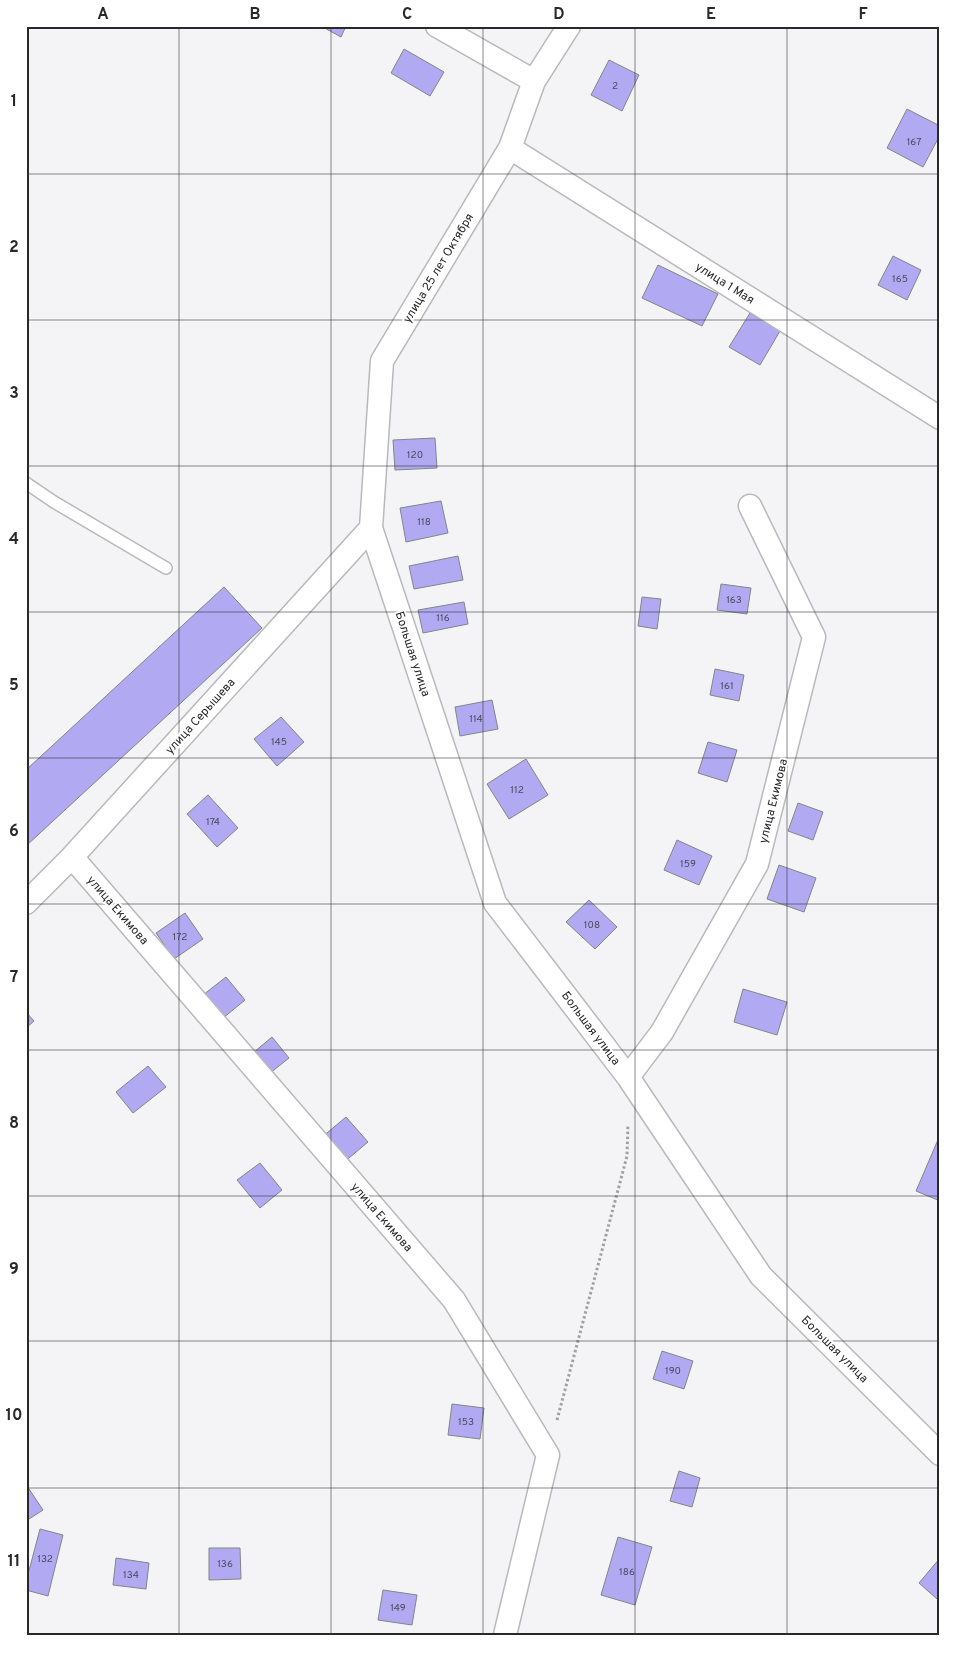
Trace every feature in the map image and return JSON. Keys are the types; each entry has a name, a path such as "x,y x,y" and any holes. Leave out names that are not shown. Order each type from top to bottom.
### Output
{"street":[{"path":"438,26 534,81"},
{"name":"улица 25 лет Октября","path":"371,528 382,361 510,148 534,81 569,26"},
{"name":"улица 1 Мая","path":"510,148 940,418"},
{"name":"улица Екимова","path":"628,1077 662,1032 757,864 814,637 750,506"},
{"name":"улица Серышева","path":"26,903 72,857 371,528"},
{"name":"Большая улица","path":"371,528 495,903 628,1077 761,1276 940,1454"},
{"name":"улица Екимова","path":"72,857 454,1300 548,1455"},
{"path":"505,1635 548,1455"}],"lane":[{"path":"26,483 54,502 166,568"}],"path":[{"path":"548,1455 628,1156 628,1116"}],"building":[{"path":"321,26 346,26 341,37"},
{"path":"404,49 444,72 430,96 391,73"},
{"path":"609,60 639,75 622,111 591,95"},
{"path":"907,109 940,126 940,135 923,167 887,148"},
{"path":"893,256 921,270 907,300 878,285"},
{"path":"658,265 718,294 702,326 642,298"},
{"path":"750,313 780,331 760,365 729,347"},
{"path":"435,438 437,468 395,470 393,440"},
{"path":"441,501 448,533 406,542 400,508"},
{"path":"458,556 463,580 414,589 409,566"},
{"path":"721,584 751,588 747,614 717,610"},
{"path":"224,587 262,628 26,846 26,770"},
{"path":"642,597 661,599 657,629 638,626"},
{"path":"464,602 468,624 423,633 418,610"},
{"path":"715,669 744,675 739,701 710,695"},
{"path":"492,700 498,729 460,736 455,707"},
{"path":"281,717 304,742 277,766 254,739"},
{"path":"708,742 737,750 727,782 698,773"},
{"path":"526,759 548,795 509,819 487,784"},
{"path":"208,795 238,828 217,847 187,814"},
{"path":"798,803 823,812 813,840 788,831"},
{"path":"677,840 712,856 699,885 664,870"},
{"path":"779,865 816,878 804,912 767,899"},
{"path":"589,900 617,927 595,949 566,922"},
{"path":"185,913 203,939 174,959 156,933"},
{"path":"226,977 245,1000 222,1019 203,995"},
{"path":"743,989 787,1002 777,1035 734,1022"},
{"path":"26,1012 34,1021 26,1028"},
{"path":"272,1037 289,1058 264,1078 247,1058"},
{"path":"148,1066 166,1087 133,1113 116,1092"},
{"path":"346,1117 368,1142 343,1163 321,1138"},
{"path":"940,1135 940,1201 916,1191"},
{"path":"260,1163 282,1190 260,1208 237,1180"},
{"path":"662,1351 693,1361 684,1389 653,1379"},
{"path":"452,1404 484,1408 480,1439 448,1435"},
{"path":"679,1471 700,1478 692,1507 670,1501"},
{"path":"26,1487 43,1510 26,1521"},
{"path":"40,1529 63,1535 48,1596 26,1590 26,1582"},
{"path":"618,1537 652,1547 635,1605 601,1595"},
{"path":"209,1548 240,1548 241,1579 209,1580"},
{"path":"116,1558 149,1563 146,1589 113,1585"},
{"path":"940,1558 940,1596 937,1599 919,1583"},
{"path":"383,1590 417,1595 412,1625 378,1620"}]}
